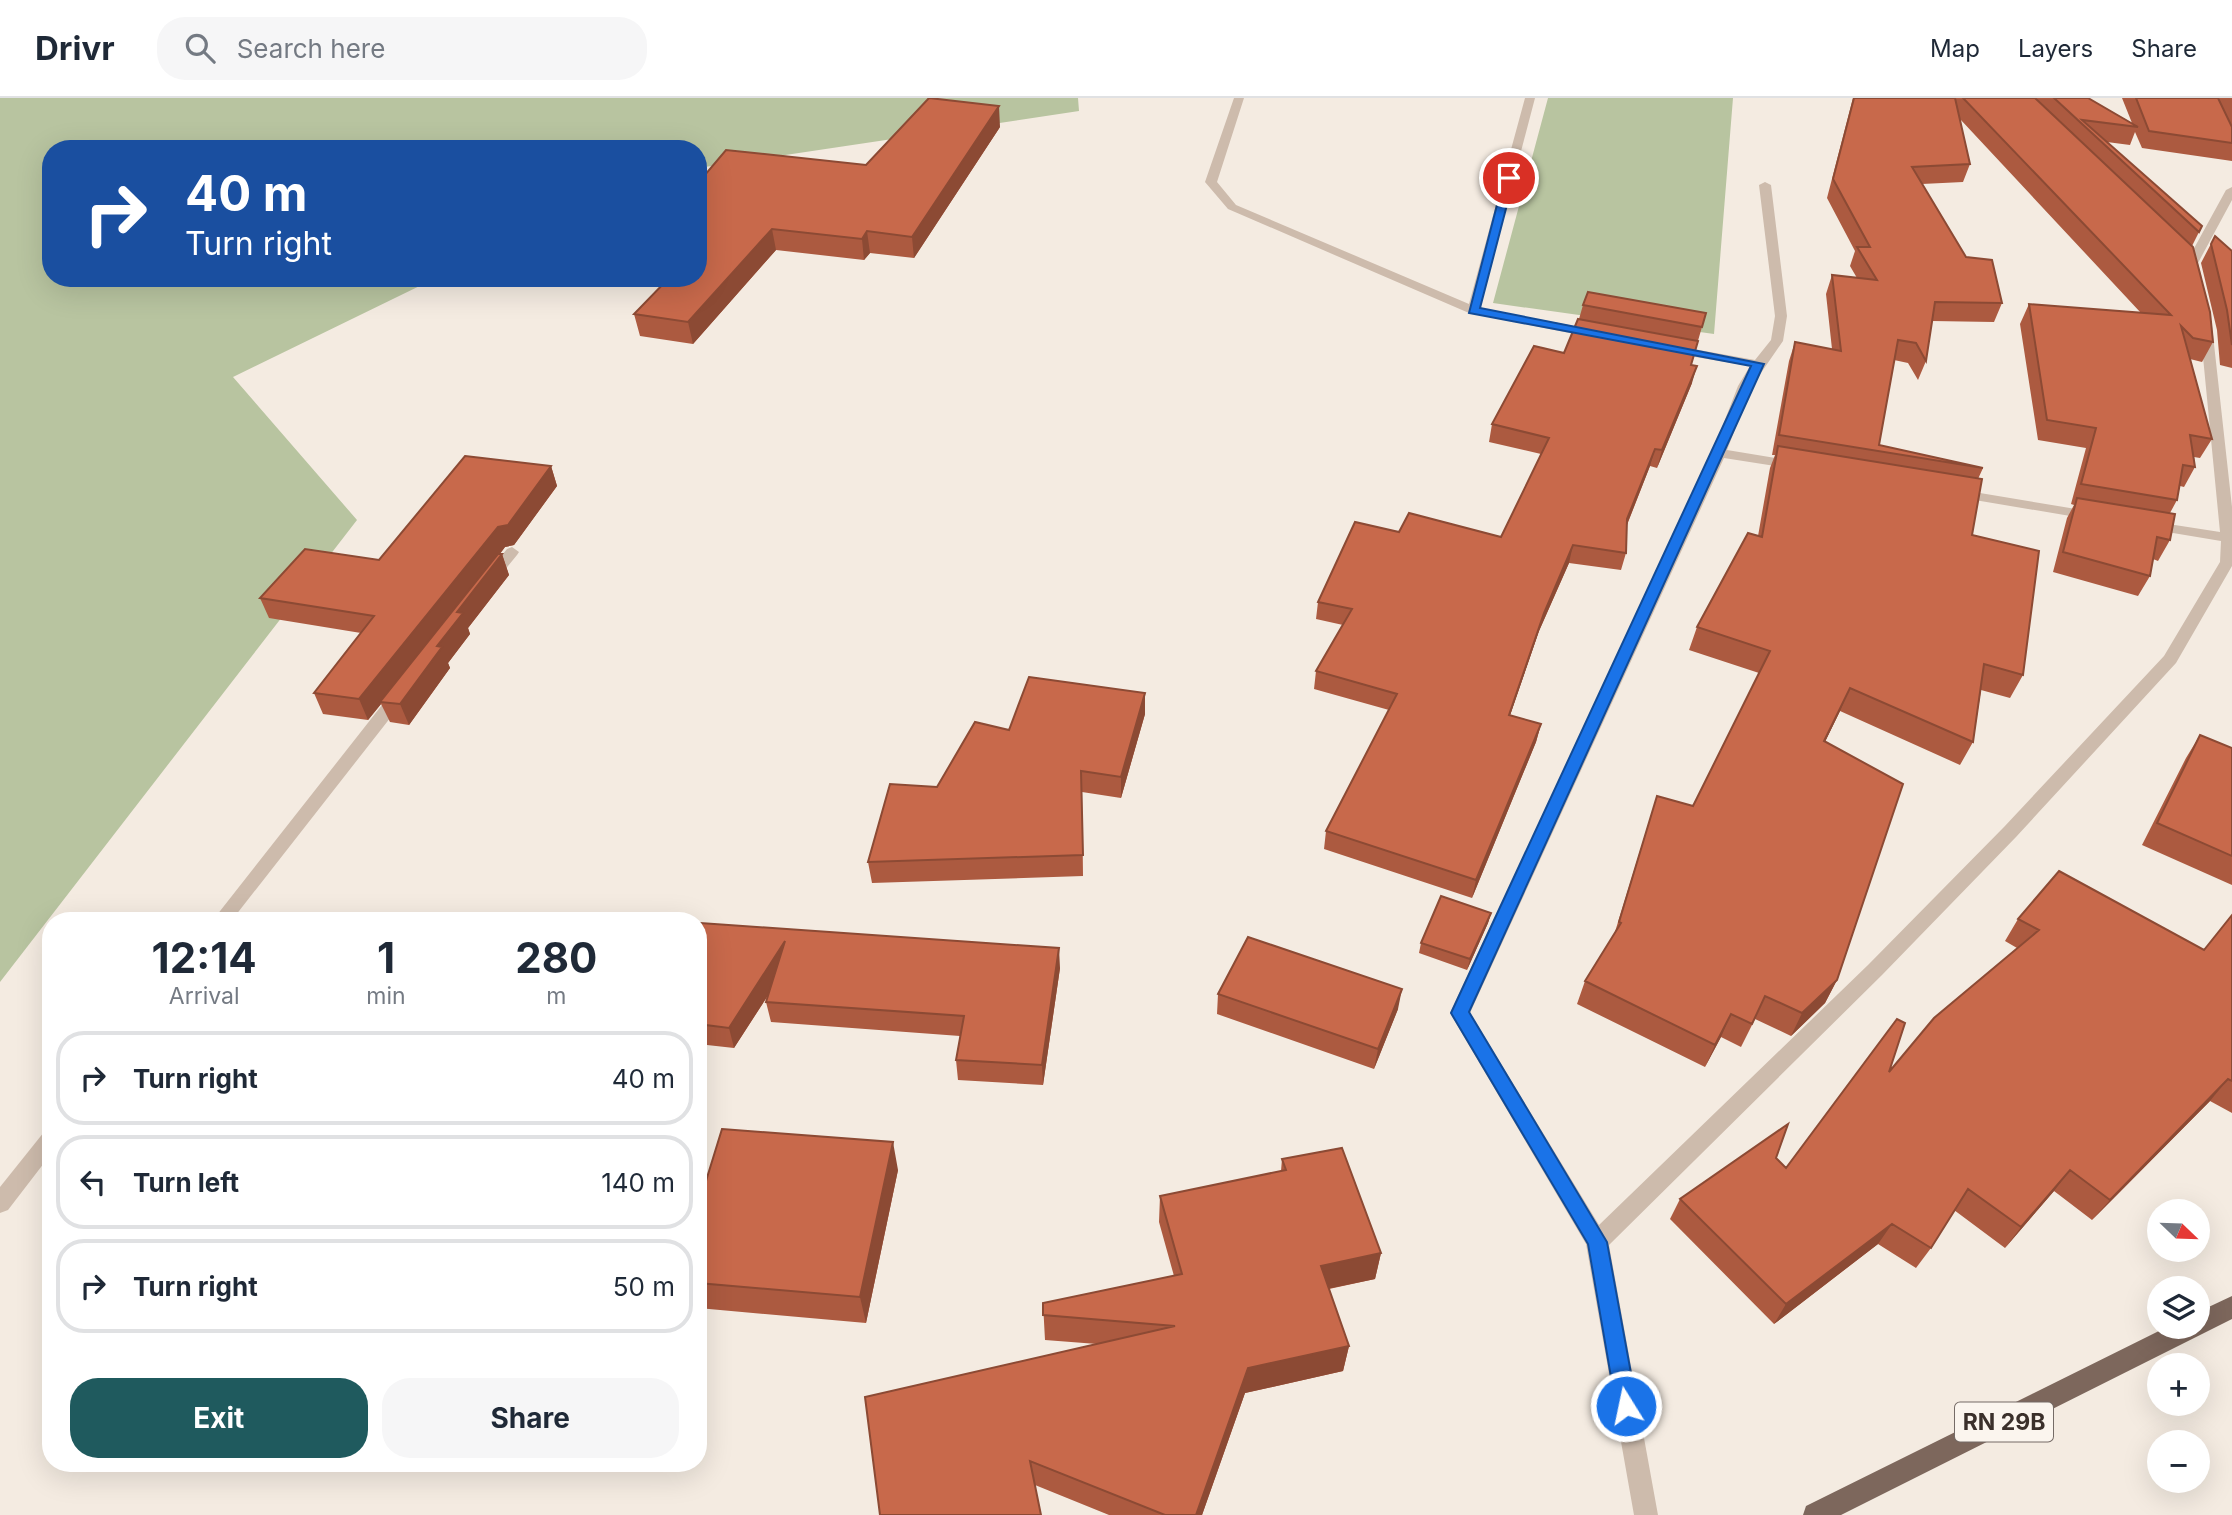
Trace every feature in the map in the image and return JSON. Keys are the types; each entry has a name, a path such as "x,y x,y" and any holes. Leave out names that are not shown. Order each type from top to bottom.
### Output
{"main road":[{"path":"2210,1318 2232,1307"},
{"name":"RN 29B","path":"1827,1513 2168,1339"}],"street":[{"path":"1239,98 1210,182 1232,207 1473,310 1604,335"},
{"path":"1473,310 1530,98"},
{"path":"1646,1515 1597,1242 1460,1013 1718,453 1745,386 1776,341 1781,316 1765,185"},
{"path":"1597,1242 1885,961 2010,832 2170,659 2227,562 2230,538 2208,331 2188,258 2232,190"},
{"path":"1656,346 1758,364"},
{"path":"1718,453 1815,469"},
{"path":"1939,490 2230,538"},
{"path":"478,595 512,552"},
{"path":"228,912 409,682"},
{"path":"0,1203 42,1149"}],"green space":[{"path":"0,98 1078,98 1079,111 707,167 707,140 42,140 42,287 418,287 233,377 357,520 54,912 42,912 42,928 0,982"},
{"path":"1548,98 1733,98 1714,334 1493,303"}],"building":[{"path":"929,98 999,106 912,237 867,231 862,239 772,229 688,322 634,314 660,287 707,287 707,172 726,150 866,165"},
{"path":"1854,98 1955,98 1970,164 1912,167 1966,257 1992,260 2002,303 1935,302 1926,361 1916,343 1898,340 1879,445 1983,468 1779,435 1795,342 1841,351 1832,275 1877,280 1857,247 1870,247 1833,179"},
{"path":"1963,98 2035,98 2193,247 2210,312 2213,342 2193,338 2181,326 2212,439 2190,435 2195,467 2183,465 2177,500 2081,484 2096,428 2047,420 2029,304 2171,315"},
{"path":"2054,98 2088,98 2138,127 2082,120 2202,226 2199,232"},
{"path":"2136,98 2218,98 2232,127 2232,143 2149,131"},
{"path":"2215,236 2232,251 2232,345 2227,310 2211,244"},
{"path":"1588,292 1706,313 1702,327 1583,305"},
{"path":"1578,319 1698,341 1691,365 1697,366 1662,450 1655,449 1627,519 1626,553 1573,545 1544,613 1509,715 1541,724 1476,880 1326,831 1397,694 1316,671 1352,609 1318,602 1355,522 1399,532 1409,513 1501,537 1549,438 1492,424 1534,346 1564,353"},
{"path":"1778,446 1982,479 1972,535 2039,551 2023,675 1984,664 1973,742 1850,688 1824,741 1903,784 1837,980 1802,1013 1765,996 1752,1024 1731,1014 1715,1045 1585,981 1621,923 1619,922 1657,796 1693,806 1770,651 1697,627 1748,533 1762,537"},
{"path":"465,456 551,466 508,525 498,527 359,699 314,693 374,616 260,598 305,549 379,560"},
{"path":"2077,498 2175,514 2170,540 2157,537 2150,576 2063,552"},
{"path":"498,554 502,554 457,612 463,613 437,646 442,647 400,704 380,702"},
{"path":"1029,677 1145,693 1121,777 1081,771 1083,855 868,862 890,784 937,787 975,722 1009,730"},
{"path":"2200,735 2232,748 2232,856 2157,823"},
{"path":"2059,871 2204,950 2232,915 2232,1081 2228,1079 2110,1200 2070,1170 2021,1227 1968,1189 1931,1248 1892,1224 1786,1304 1680,1199 1788,1124 1776,1158 1786,1168 1897,1019 1905,1023 1889,1072 1934,1018 2039,930 2018,919"},
{"path":"1441,896 1491,913 1470,959 1421,943"},
{"path":"707,923 1059,948 1042,1065 956,1060 964,1016 766,1002 785,941 729,1028 707,1025"},
{"path":"1248,937 1402,989 1378,1049 1218,994"},
{"path":"722,1129 893,1142 860,1297 707,1284 707,1178"},
{"path":"1342,1148 1381,1253 1321,1266 1349,1346 1248,1368 1196,1515 1165,1515 1030,1461 1041,1515 880,1515 865,1397 1175,1326 1043,1315 1043,1303 1182,1274 1160,1196 1286,1170 1282,1159"}],"route":[{"path":"1509,178 1473,310 1758,364 1745,386 1718,453 1460,1013 1597,1242 1626,1406"}]}
